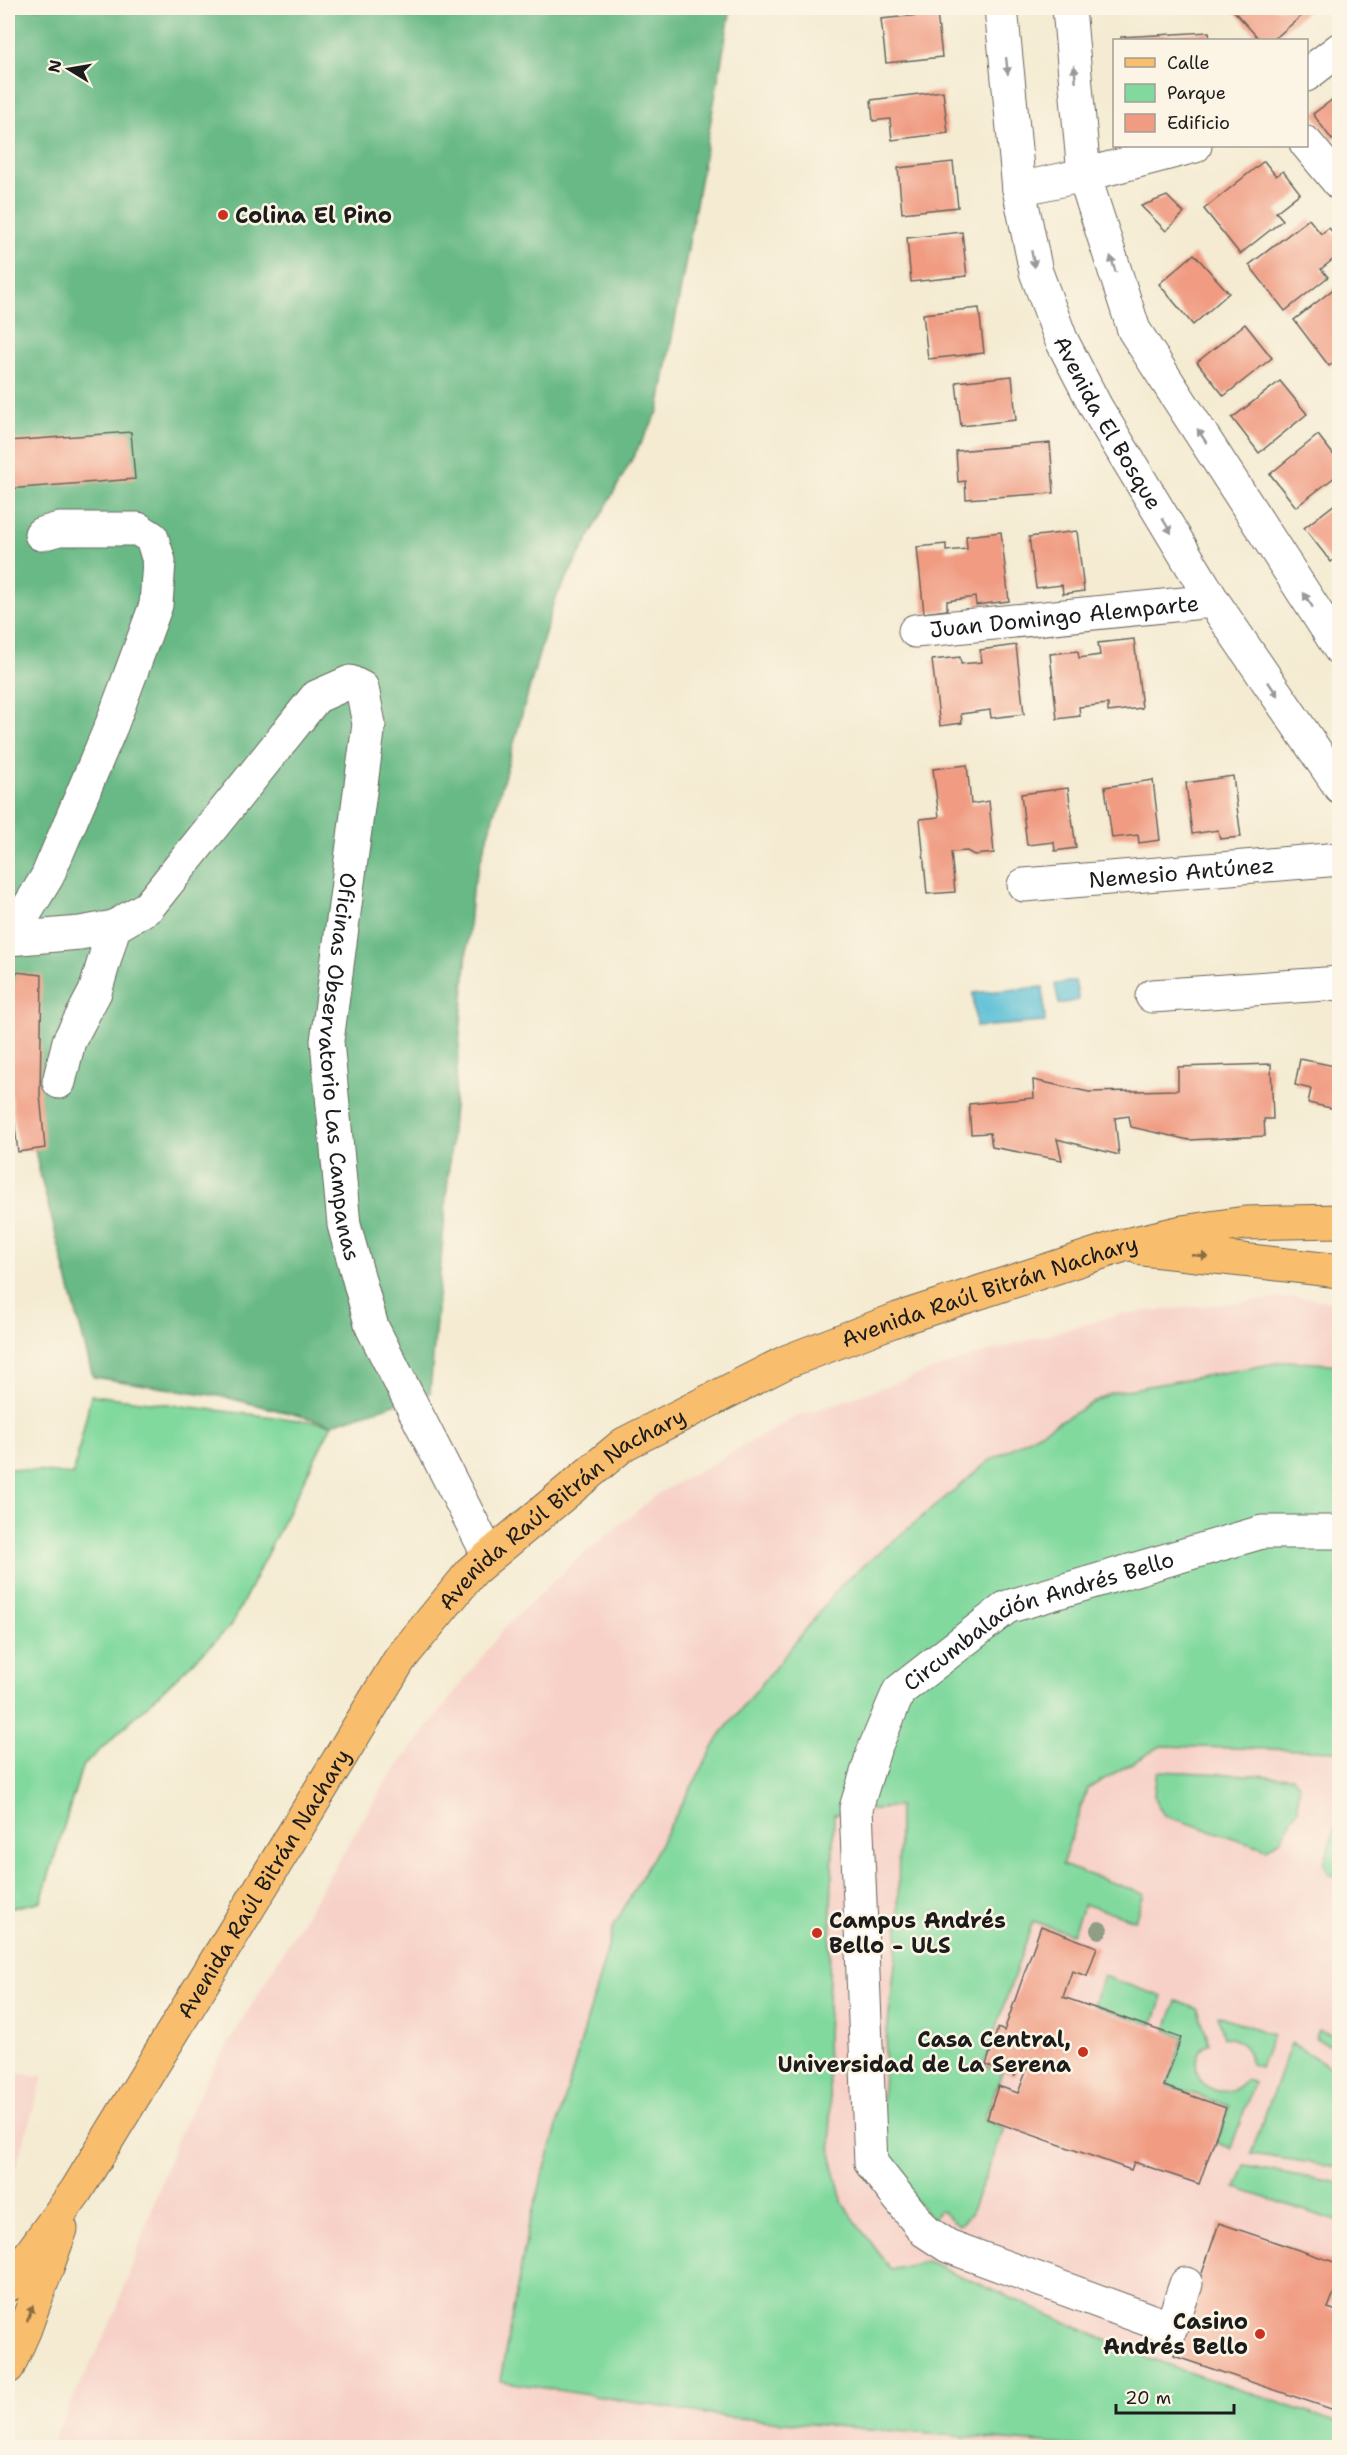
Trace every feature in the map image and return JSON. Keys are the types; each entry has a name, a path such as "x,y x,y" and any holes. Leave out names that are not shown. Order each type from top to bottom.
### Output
{"main road":[{"name":"Avenida Raúl Bitrán Nachary","path":"8,2285 76,2191 400,1659 472,1570 624,1444 788,1360 898,1318 1121,1246 1182,1232 1245,1223 1340,1221"},
{"path":"1121,1246 1340,1271"},
{"name":"Avenida Raúl Bitrán Nachary","path":"8,2367 24,2331 76,2191"}],"street":[{"name":"Avenida El Bosque","path":"1001,8 1019,189 1036,272 1061,339 1095,407 1213,601 1340,787"},
{"path":"1069,8 1084,176 1134,330 1340,649"},
{"path":"1308,73 1340,49"},
{"path":"1308,145 1340,184"},
{"path":"1019,189 1084,176 1191,147"},
{"path":"9,938 47,877 112,724 156,605 159,561 152,538 138,529 59,529 41,534"},
{"name":"Juan Domingo Alemparte","path":"915,631 1213,601"},
{"name":"Oficinas Observatorio Las Campanas","path":"9,938 80,933 114,927 148,907 316,697 350,682 362,688 369,724 327,1041 344,1225 372,1327 489,1556"},
{"name":"Nemesio Antúnez","path":"1024,885 1340,859"},
{"path":"59,1082 69,1041 95,992 114,927"},
{"path":"1152,996 1340,983"},
{"name":"Circumbalación Andrés Bello","path":"1186,2284 1171,2328 948,2246 925,2231 871,2163 856,1808 874,1750 899,1691 1007,1607 1262,1532 1340,1532"}],"shaded area":[{"name":"Campus Andrés Bello - ULS","path":"1295,1297 1339,1302 1339,2447 49,2448 115,2314 174,2146 205,2082 385,1783 505,1627 575,1561 659,1493 796,1417 974,1356 1120,1314"},
{"path":"8,2072 43,2076 8,2194"}],"green space":[{"path":"8,8 731,8 659,410 554,601 472,891 430,1393 332,1424 225,1397 93,1377 40,1174 8,1018"},
{"path":"1288,1361 1339,1365 1339,1751 1161,1746 1087,1789 1062,1865 1144,1894 1135,1920 1084,1904 1072,1934 1033,1921 983,2065 1002,2072 984,2120 1005,2128 970,2215 959,2225 940,2210 932,2219 901,2185 888,2150 882,2110 885,2050 898,1938 899,1806 834,1814 827,2041 832,2162 843,2204 891,2270 927,2261 1149,2359 1339,2423 1339,2447 1089,2447 725,2417 500,2381 528,2228 614,1926 721,1734 844,1582 989,1461 1110,1393"},
{"path":"91,1395 332,1424 231,1626 82,1767 41,1901 8,1909 8,1468 73,1475"},
{"path":"1158,1771 1293,1777 1299,1784 1298,1809 1281,1839 1267,1849 1166,1816 1157,1805 1154,1795"},
{"path":"1339,1814 1339,1877 1329,1874 1324,1865"},
{"path":"1103,1976 1163,1997 1153,2025 1093,2005"},
{"path":"1176,2001 1198,2009 1209,2043 1201,2050 1196,2068 1204,2084 1211,2089 1229,2091 1245,2080 1254,2083 1231,2148 1217,2143 1229,2106 1167,2085 1183,2037 1166,2030"},
{"path":"1218,2015 1273,2035 1260,2067 1252,2064 1246,2049 1239,2042 1224,2037"},
{"path":"1318,2030 1339,2037 1339,2052 1315,2037"},
{"path":"1291,2043 1339,2072 1339,2167 1251,2154"},
{"path":"1245,2166 1339,2183 1339,2222 1236,2188"}],"water":[{"path":"1075,981 1079,1000 1059,1004 1055,984"},
{"path":"1043,987 1045,1022 976,1027 973,993"}],"building":[{"path":"1231,8 1311,8 1274,39 1259,39"},
{"path":"937,13 942,57 886,63 881,19"},
{"path":"1209,32 1210,39 1121,39 1121,37"},
{"path":"943,91 948,133 892,140 890,119 873,121 871,100"},
{"path":"1340,94 1340,138 1338,136 1332,140 1313,114"},
{"path":"1264,161 1276,176 1283,171 1300,193 1276,212 1283,220 1240,254 1204,209"},
{"path":"953,162 958,207 902,213 898,168"},
{"path":"1167,196 1184,213 1166,231 1141,206"},
{"path":"1309,219 1321,234 1329,228 1340,241 1340,254 1321,269 1328,277 1285,311 1249,265"},
{"path":"962,232 967,276 911,282 907,238"},
{"path":"1194,254 1229,293 1193,325 1159,284"},
{"path":"1340,284 1340,358 1329,366 1294,320"},
{"path":"979,308 984,353 928,359 923,314"},
{"path":"1245,324 1272,358 1224,396 1197,362"},
{"path":"1012,376 1016,420 961,426 956,382"},
{"path":"1280,381 1307,414 1259,453 1232,418"},
{"path":"131,432 135,479 8,489 8,441"},
{"path":"1318,435 1340,463 1340,473 1296,507 1270,474"},
{"path":"1050,443 1054,493 966,499 965,481 958,482 956,451"},
{"path":"1340,500 1340,555 1331,562 1304,528"},
{"path":"1077,531 1084,591 1063,594 1062,585 1036,588 1029,537"},
{"path":"1001,532 1009,601 976,605 975,597 947,601 947,610 924,613 917,547 946,544 946,551 967,549 966,536"},
{"path":"1134,639 1142,708 1108,712 1108,704 1079,707 1080,716 1057,719 1050,654 1078,651 1079,658 1100,655 1098,643"},
{"path":"1016,645 1024,714 991,718 990,710 961,714 962,723 940,726 932,660 960,657 961,664 982,662 980,650"},
{"path":"967,765 971,804 989,801 994,853 974,855 967,851 951,852 955,892 927,894 920,819 939,817 933,769"},
{"path":"1233,776 1241,837 1220,839 1218,830 1192,834 1186,783"},
{"path":"1153,780 1160,840 1139,843 1138,835 1112,838 1105,787"},
{"path":"1068,788 1076,848 1055,851 1054,842 1027,845 1021,794"},
{"path":"16,972 42,975 40,1094 45,1148 18,1152 8,1069 8,1017"},
{"path":"1300,1059 1340,1067 1340,1110 1308,1103 1311,1089 1295,1085"},
{"path":"1271,1064 1273,1119 1264,1119 1265,1136 1189,1140 1131,1127 1129,1116 1115,1118 1119,1155 1057,1139 1062,1160 992,1147 990,1133 971,1134 969,1104 1034,1098 1033,1080 1089,1092 1178,1090 1178,1067"},
{"name":"Casa Central, Universidad de La Serena","path":"1041,1926 1097,1947 1087,1976 1072,1971 1063,1997 1181,2038 1164,2086 1226,2108 1199,2184 1134,2162 1131,2170 987,2119 998,2086 1018,2093 1027,2069 1018,2066 1015,2076 986,2065 998,2028 1004,2031"},
{"name":"Casino Andrés Bello","path":"1219,2223 1340,2264 1340,2277 1328,2308 1340,2312 1340,2412 1174,2356"}],"place":[{"name":"Colina El Pino","path":"223,215"},
{"name":"Campus Andrés Bello - ULS","path":"817,1933"},
{"name":"Casa Central, Universidad de La Serena","path":"1083,2052"},
{"name":"Casino Andrés Bello","path":"1260,2334"}]}
